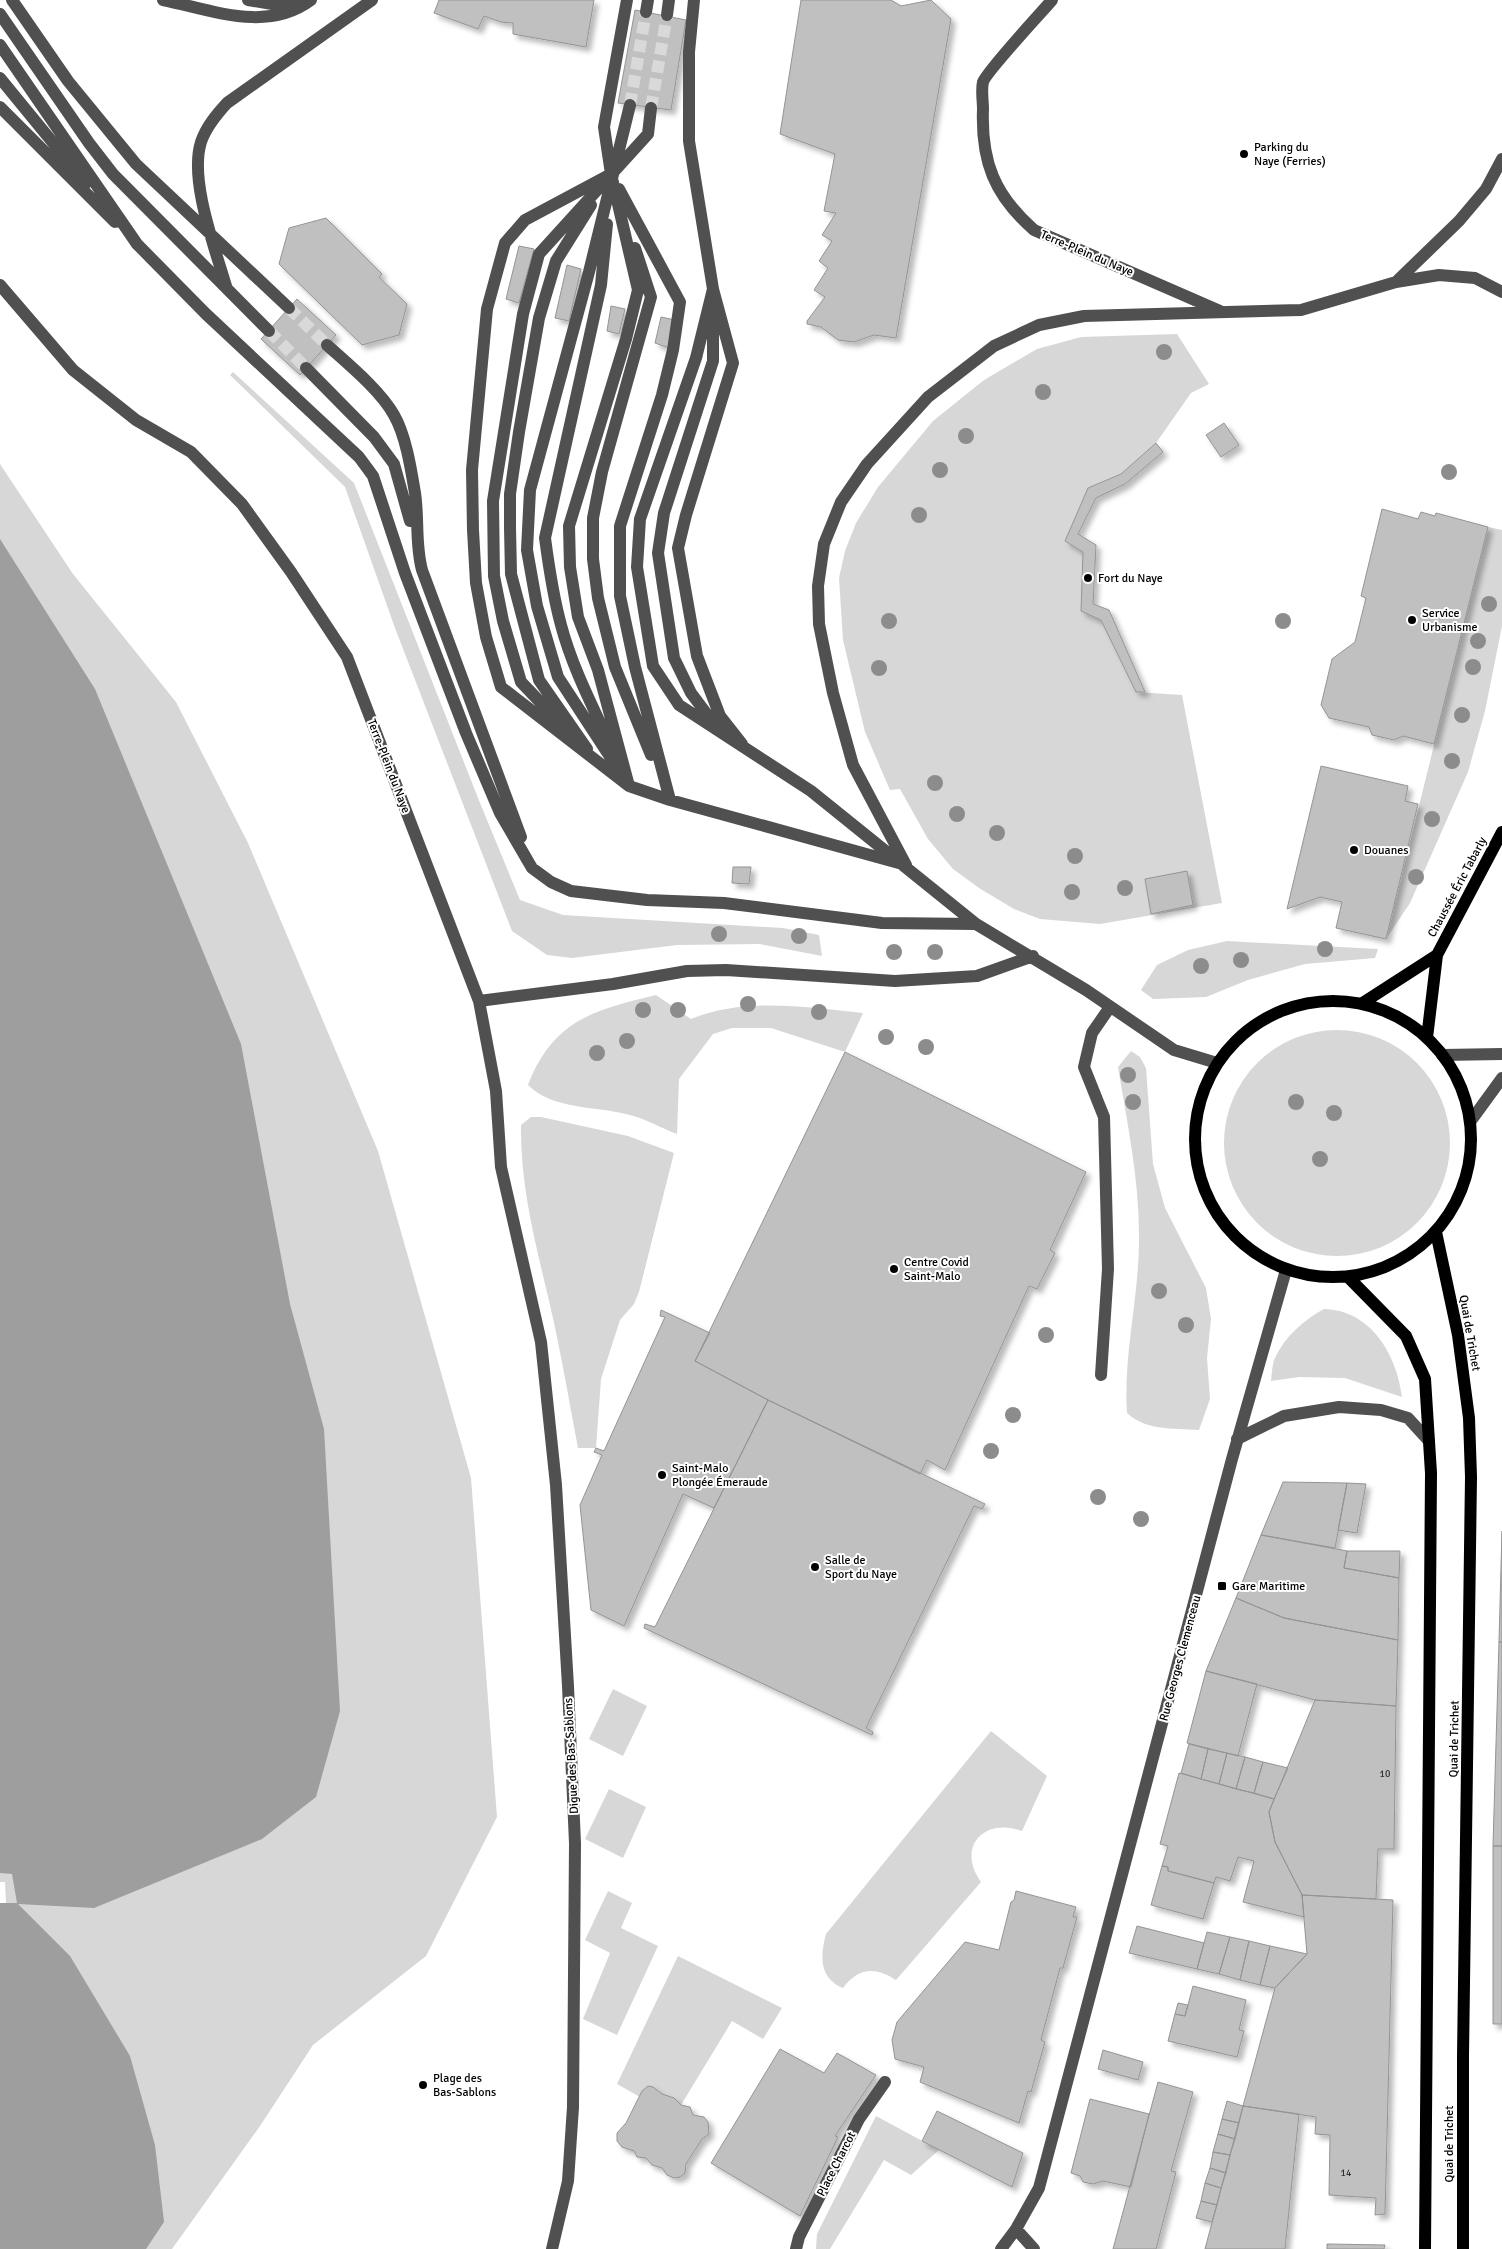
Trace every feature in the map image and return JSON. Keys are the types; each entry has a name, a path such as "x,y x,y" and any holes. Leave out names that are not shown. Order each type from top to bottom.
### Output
{"main road":[{"name":"Chaussée Éric Tabarly","path":"1426,1038 1437,955 1502,832"},
{"name":"Chaussée Éric Tabarly","path":"1361,1004 1437,955"},
{"path":"1320,1001 1361,1004 1396,1016 1426,1038 1442,1054 1455,1076 1464,1098 1470,1122 1470,1152 1464,1181 1453,1208 1436,1232 1410,1254 1381,1270 1348,1277 1316,1277 1286,1270 1249,1250 1220,1220 1201,1183 1194,1142 1199,1101 1216,1063 1244,1032 1280,1011 1320,1001"},
{"name":"Quai de Trichet","path":"1436,1232 1458,1335 1469,1418 1471,1477 1463,2056 1463,2249"},
{"name":"Quai de Trichet","path":"1348,1277 1406,1336 1425,1379 1431,1483 1425,2249"}],"street":[{"path":"12,0 68,81 110,135 136,164 289,308"},
{"path":"163,0 254,19 282,16 309,2"},
{"path":"248,0 278,5 309,2"},
{"path":"226,288 201,197 198,165 201,143 209,124 227,103 372,0"},
{"path":"627,0 604,127 611,174 638,290 626,339 579,488 569,526 578,617 598,670 629,786"},
{"path":"667,15 669,0"},
{"path":"694,0 689,52 689,141 714,289 733,363 686,515 678,548 697,656 720,716 749,752"},
{"name":"Terre-Plein du Naye","path":"1052,0 983,81 982,138 988,165 1000,192 1014,213 1034,230 1225,313"},
{"path":"0,14 89,142 114,174 268,331"},
{"path":"0,45 137,244"},
{"path":"0,78 137,244"},
{"path":"629,786 558,677 537,606 527,550 530,490 589,272 611,174 625,129 630,105"},
{"path":"0,107 206,314 359,457 374,476 405,573 466,733 500,813 532,868 551,882 571,891 647,900 724,903 882,923 976,924"},
{"path":"596,761 521,682 503,621 494,576 493,501 523,314 539,254 648,134 650,108"},
{"path":"1396,282 1459,221 1486,189 1502,159"},
{"path":"611,174 525,220 504,243 487,309 472,470 476,583 486,637 502,686 629,786 670,800 906,865"},
{"path":"596,761 539,680 511,574 510,494 539,318 556,261 611,174"},
{"path":"611,174 601,285 545,538 550,577 561,627 578,674 629,786"},
{"path":"611,174 652,297 602,472 593,518 593,559 598,598 615,667 670,800"},
{"path":"611,174 680,302 673,350 662,395 620,526 620,596 635,667 670,800"},
{"path":"906,865 853,765 834,693 819,624 818,586 824,544 841,502 867,464 928,397 994,346 1039,325 1084,316 1302,310 1396,282 1439,275 1475,278 1502,292"},
{"name":"Terre-Plein du Naye","path":"0,285 73,370 136,420 191,452 242,504 291,572 347,657 479,1001 496,1091 501,1167 524,1264"},
{"path":"714,289 696,358 640,519 637,567 653,666 679,705 811,791 906,865 929,888 976,924 1033,956 1174,1050 1216,1063"},
{"path":"714,289 713,361 664,513 658,553 674,658 691,693 720,733"},
{"path":"327,345 377,395 394,415 403,441 415,494 416,550"},
{"path":"306,368 374,437 394,464 405,498 416,550 532,868"},
{"path":"479,1001 613,984 687,971 726,970 895,980 977,976 1033,956"},
{"path":"1101,1375 1108,1269 1104,1117 1084,1068 1092,1033 1110,1006"},
{"path":"1442,1054 1502,1054"},
{"path":"1470,1122 1502,1078"},
{"name":"Digue des Bas-Sablons","path":"524,1264 540,1342 556,1485 575,1843 573,2107 568,2182 552,2249"},
{"name":"Rue Georges Clemenceau","path":"1001,2249 1016,2229 1039,2188 1237,1439 1286,1270"},
{"path":"1237,1439 1284,1416 1339,1407 1381,1410 1408,1418 1429,1441"},
{"name":"Place Charcot","path":"796,2249 799,2237 859,2119 885,2082"},
{"path":"1016,2229 1034,2249"}],"shaded area":[{"path":"1177,334 1209,384 1191,393 1156,443 1121,474 1088,488 1065,541 1083,552 1081,611 1101,620 1136,692 1182,695 1222,903 1100,924 1040,919 1014,909 979,888 953,869 928,839 900,789 890,790 865,732 843,640 839,578 845,551 856,523 878,487 933,421 984,380 1037,349 1081,337"},
{"path":"233,372 354,483 520,900 563,915 783,928 819,935 822,956 760,944 677,945 572,958 547,955 512,931 395,628 345,487 230,375"},
{"path":"0,464 73,574 176,702 248,843 378,1151 471,1478 497,1817 426,1956 313,2045 260,2126 172,2249 0,2249 0,1920 6,1903 5,1882 0,1882"},
{"path":"1488,527 1502,530 1502,626 1485,711 1468,772 1410,903 1386,939"},
{"path":"0,539 95,689 241,1044 290,1304 324,1429 340,1711 316,1797 262,1839 94,1908 18,1904 70,1956 130,2056 155,2145 164,2222 146,2249 0,2249 0,1903 17,1903 12,1874 0,1873"},
{"path":"1227,941 1378,949 1375,958 1305,964 1248,980 1206,997 1153,999 1141,990 1157,965 1188,950"},
{"path":"656,995 691,1019 711,1012 754,1006 798,1006 863,1013 845,1052 771,1028 732,1028 713,1034 679,1079 677,1134 630,1115 562,1103 538,1093 528,1085 538,1063 550,1046 563,1032 578,1021 613,1006"},
{"path":"1337,1030 1359,1032 1380,1039 1400,1049 1417,1063 1431,1080 1441,1100 1448,1121 1450,1143 1448,1165 1441,1186 1431,1206 1417,1223 1400,1237 1380,1247 1359,1254 1337,1256 1315,1254 1294,1247 1274,1237 1257,1223 1243,1206 1233,1186 1226,1165 1224,1143 1226,1121 1233,1100 1243,1080 1257,1063 1274,1049 1294,1039 1315,1032"},
{"path":"1131,1051 1140,1057 1146,1068 1153,1164 1165,1208 1206,1288 1211,1319 1207,1358 1210,1399 1199,1430 1151,1426 1134,1419 1127,1413 1127,1368 1137,1279 1139,1234 1132,1150 1118,1067"},
{"path":"531,1117 541,1117 628,1136 674,1153 639,1292 634,1304 620,1320 601,1379 596,1448 578,1448 558,1341 534,1238 521,1148 521,1125"},
{"path":"1324,1309 1341,1311 1355,1317 1368,1326 1379,1338 1388,1351 1394,1366 1402,1397 1345,1378 1299,1377 1271,1381 1274,1360 1284,1343 1309,1318"},
{"path":"613,1689 647,1706 623,1756 589,1739"},
{"path":"991,1731 1047,1776 1022,1831 996,1828 978,1838 973,1847 972,1857 974,1869 981,1882 896,1980 881,1973 868,1971 855,1976 843,1988 835,1984 825,1972 823,1966 822,1958 826,1934"},
{"path":"609,1789 646,1807 623,1858 585,1839"},
{"path":"608,1891 632,1903 621,1928 658,1946 617,2035 583,2019 610,1953 585,1940"},
{"path":"678,1956 782,2008 763,2039 732,2021 681,2105 650,2087 645,2088 640,2097 617,2084"},
{"path":"876,2116 939,2150 911,2175 884,2160 830,2249 816,2249 817,2234"}],"building":[{"path":"439,0 594,0 586,47 513,34 513,23 501,22 484,16 478,29 434,13"},
{"path":"801,0 891,0 901,6 931,0 951,19 896,338 874,335 854,342 838,340 821,327 807,324 807,321 825,297 814,290 828,268 819,261 832,241 822,235 836,213 824,211 835,154 780,134"},
{"path":"635,10 686,20 671,110 618,103"},
{"path":"326,218 382,274 379,277 407,304 399,335 362,345 279,264 289,228"},
{"path":"519,246 534,249 519,303 506,299"},
{"path":"567,265 581,269 569,321 555,318"},
{"path":"297,299 336,335 300,375 261,339"},
{"path":"611,306 625,309 619,334 607,331"},
{"path":"661,317 675,320 669,348 655,343"},
{"path":"1224,423 1239,445 1221,457 1206,435"},
{"name":"Fort du Naye","path":"1156,443 1163,452 1125,484 1096,498 1078,534 1096,545 1093,604 1109,610 1145,692 1136,692 1101,620 1081,611 1083,552 1065,541 1088,488 1121,474"},
{"name":"Service Urbanisme","path":"1382,509 1418,519 1421,512 1435,516 1436,513 1488,527 1434,744 1403,736 1394,740 1372,735 1369,727 1329,718 1321,705 1332,659 1355,642 1366,598 1361,596"},
{"name":"Douanes","path":"1321,766 1408,786 1405,801 1418,804 1386,939 1336,928 1342,902 1320,897 1287,909"},
{"path":"733,867 751,867 749,884 732,883"},
{"path":"1187,871 1193,905 1151,914 1145,879"},
{"name":"Centre Covid Saint-Malo","path":"845,1052 1086,1172 1050,1250 1055,1253 1037,1289 1029,1286 945,1470 927,1460 920,1474 768,1400 695,1361"},
{"name":"Saint-Malo Plongée Émeraude","path":"661,1310 710,1333 695,1361 768,1400 714,1508 683,1494 624,1626 591,1610 580,1505 602,1455 594,1452 596,1448 604,1451 665,1317 660,1316"},
{"name":"Salle de Sport du Naye","path":"768,1400 985,1504 982,1509 974,1506 866,1728 873,1732 872,1735 644,1628 645,1624 655,1627"},
{"path":"1283,1482 1347,1483 1335,1548 1261,1535"},
{"path":"1347,1483 1366,1484 1357,1533 1338,1530"},
{"path":"1502,1531 1502,1642 1499,1642"},
{"path":"1261,1535 1347,1551 1344,1568 1399,1578 1398,1640 1284,1618 1236,1598"},
{"path":"1347,1551 1400,1551 1399,1578 1344,1568"},
{"path":"1236,1598 1284,1618 1398,1640 1396,1706 1315,1700 1206,1671"},
{"path":"1499,1642 1502,1642 1502,1846 1493,1846"},
{"path":"1206,1671 1257,1684 1238,1756 1187,1743"},
{"path":"1315,1700 1396,1706 1394,1849 1378,1849 1376,1899 1302,1895 1275,1842 1269,1812"},
{"path":"1189,1744 1208,1749 1201,1779 1181,1773"},
{"path":"1208,1749 1227,1753 1219,1784 1201,1779"},
{"path":"1227,1753 1245,1757 1236,1789 1219,1784"},
{"path":"1245,1757 1263,1762 1254,1793 1236,1789"},
{"path":"1263,1762 1288,1768 1274,1799 1254,1793"},
{"path":"1179,1773 1274,1799 1269,1812 1275,1842 1302,1895 1304,1917 1243,1902 1254,1861 1238,1857 1230,1881 1216,1877 1214,1883 1168,1871 1168,1867 1162,1866 1168,1846 1160,1844"},
{"path":"1493,1846 1502,1846 1502,2024 1493,2024"},
{"path":"1162,1866 1168,1867 1168,1871 1214,1883 1203,1919 1151,1905"},
{"path":"1016,1891 1076,1907 1073,1917 1077,1917 1063,1968 1060,1968 1041,2040 1045,2042 1031,2092 1028,2091 1019,2123 920,2082 924,2067 895,2059 892,2040 897,2022 965,1942 999,1950 1011,1902 1014,1900"},
{"path":"1302,1895 1393,1900 1385,2214 1375,2215 1376,2198 1329,2195 1330,2135 1315,2134 1316,2117 1243,2106 1275,1988 1307,1954"},
{"path":"1137,1926 1204,1943 1197,1969 1129,1953"},
{"path":"1207,1932 1230,1937 1219,1974 1197,1969"},
{"path":"1230,1937 1249,1941 1240,1980 1219,1974"},
{"path":"1249,1941 1270,1946 1260,1985 1240,1980"},
{"path":"1270,1946 1307,1954 1275,1988 1260,1985"},
{"path":"1193,1986 1246,2000 1239,2030 1244,2031 1237,2057 1168,2041 1175,2014 1185,2016"},
{"path":"1178,2003 1188,2005 1185,2016 1175,2014"},
{"path":"780,2049 824,2073 837,2053 876,2075 835,2136 838,2137 800,2216 711,2163"},
{"path":"1103,2050 1143,2062 1138,2080 1098,2069"},
{"path":"1158,2082 1193,2092 1171,2171 1176,2172 1156,2249 1113,2249"},
{"path":"648,2086 674,2098 681,2105 690,2107 693,2115 704,2117 708,2122 709,2134 702,2139 686,2164 685,2173 680,2177 674,2178 667,2175 662,2168 652,2165 646,2158 637,2157 634,2151 622,2147 617,2141 617,2133 626,2123 642,2091"},
{"path":"1090,2099 1149,2114 1131,2187 1103,2181 1093,2184 1083,2182 1080,2176 1071,2173"},
{"path":"1227,2101 1243,2106 1239,2123 1222,2119"},
{"path":"1243,2106 1299,2114 1285,2249 1205,2249"},
{"path":"937,2111 1023,2153 1012,2187 922,2141"},
{"path":"1222,2119 1239,2123 1235,2139 1218,2134"},
{"path":"1218,2134 1235,2139 1230,2155 1213,2152"},
{"path":"1213,2152 1230,2155 1226,2173 1210,2168"},
{"path":"1210,2168 1226,2173 1221,2188 1205,2183"},
{"path":"1205,2183 1221,2188 1217,2205 1201,2201"},
{"path":"1201,2201 1217,2205 1212,2222 1196,2218"},
{"path":"1327,2244 1385,2245 1384,2249 1327,2249"}],"tunnel":[{"path":"630,105 646,12"},
{"path":"651,108 667,15"},
{"path":"289,308 327,345"},
{"path":"269,331 306,368"}],"place":[{"name":"Parking du Naye (Ferries)","path":"1244,154"},
{"name":"Fort du Naye","path":"1088,578"},
{"name":"Service Urbanisme","path":"1412,620"},
{"name":"Douanes","path":"1354,850"},
{"name":"Centre Covid Saint-Malo","path":"894,1269"},
{"name":"Saint-Malo Plongée Émeraude","path":"662,1475"},
{"name":"Salle de Sport du Naye","path":"815,1567"},
{"name":"Gare Maritime","path":"1222,1586"},
{"name":"Plage des Bas-Sablons","path":"423,2085"}]}
